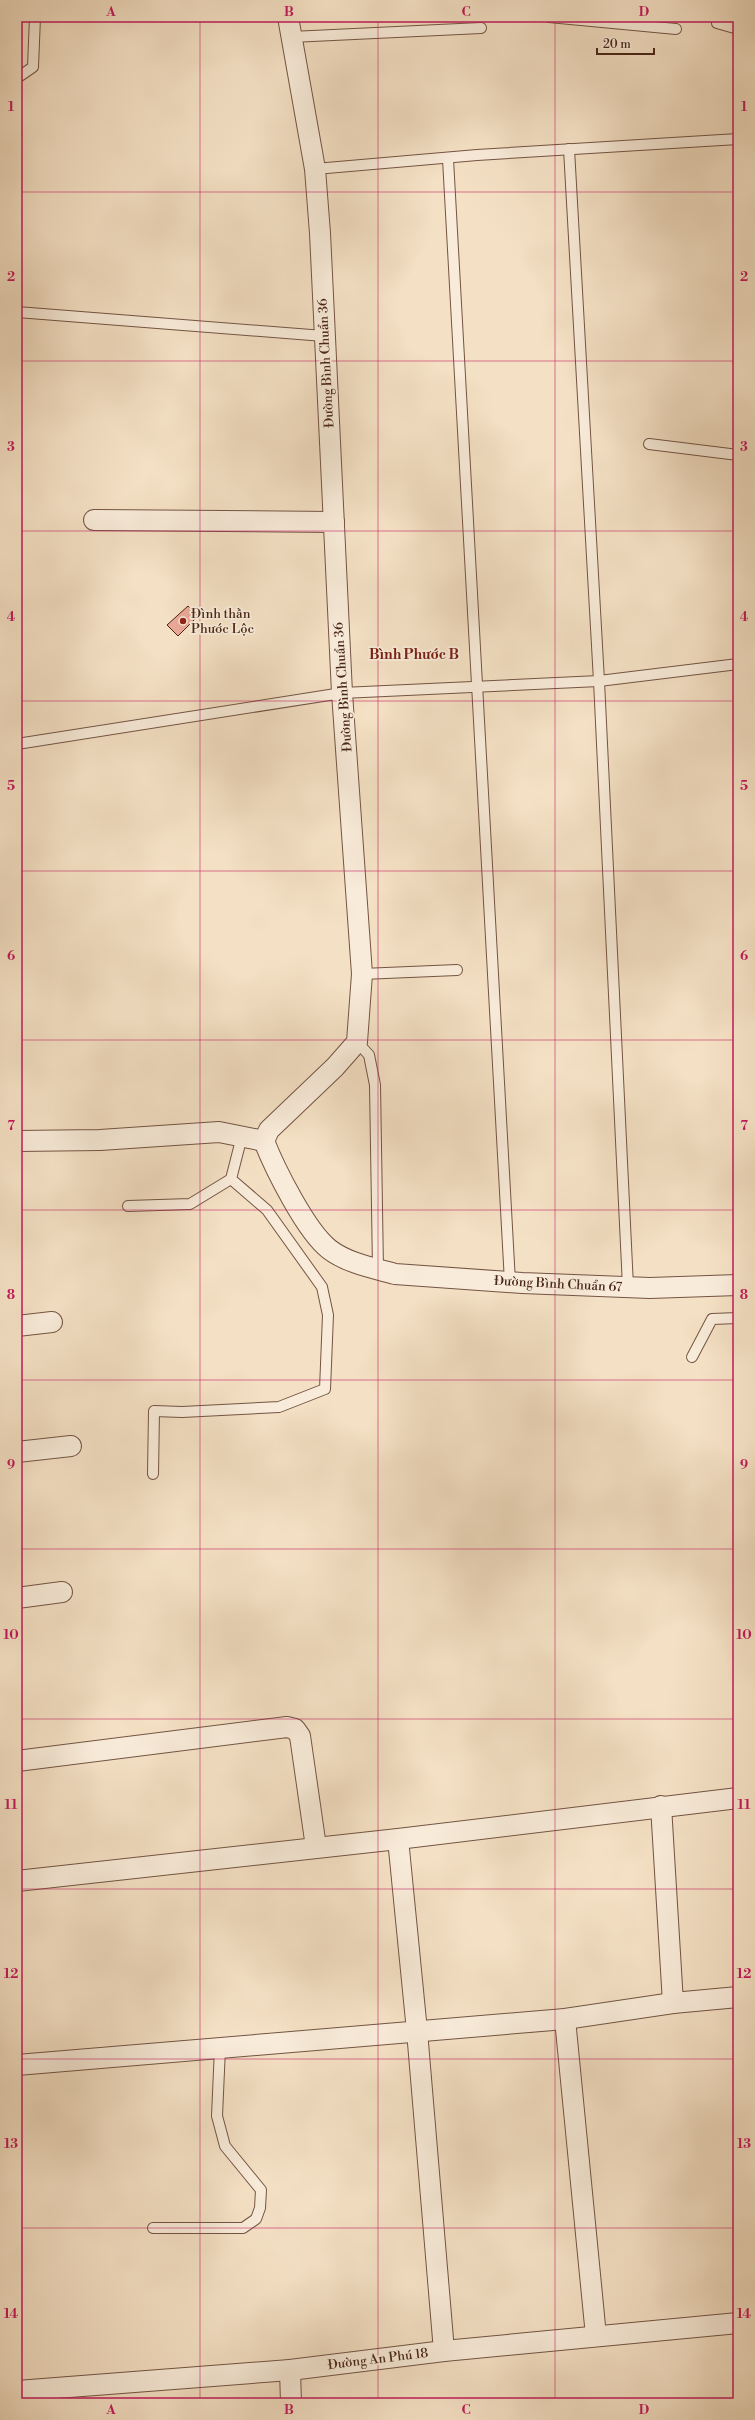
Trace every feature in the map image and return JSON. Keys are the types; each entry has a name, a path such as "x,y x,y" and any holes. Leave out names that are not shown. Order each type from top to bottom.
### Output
{"street":[{"name":"Đường Bình Chuẩn 36","path":"288,17 315,170 342,692 362,974 357,1042"},
{"path":"94,520 334,522"},
{"path":"357,1042 334,1067 269,1130 264,1141 280,1179 306,1221 328,1248 353,1262 378,1269"},
{"path":"17,1141 100,1140 219,1132 264,1141"},
{"name":"Đường Bình Chuẩn 67","path":"378,1269 395,1274 510,1282 628,1287 738,1285"},
{"path":"17,1326 52,1322"},
{"path":"17,1452 72,1446"},
{"path":"17,1598 62,1592"},
{"path":"17,1761 287,1727 296,1729 300,1736 316,1847"},
{"path":"17,1881 398,1839 661,1806 738,1798"},
{"path":"661,1806 673,2003"},
{"path":"398,1839 417,2031 444,2351"},
{"path":"17,2065 565,2019 673,2003 738,1996"},
{"path":"565,2019 596,2336"},
{"name":"Đường An Phú 18","path":"17,2391 290,2370 444,2351 738,2323"},
{"path":"290,2370 291,2403"}],"lane":[{"path":"17,78 33,67 35,17"},
{"path":"549,17 676,29"},
{"path":"717,17 717,23 738,29"},
{"path":"291,37 481,28"},
{"path":"315,170 448,159 477,155 738,138"},
{"path":"569,149 599,680 628,1287"},
{"path":"448,159 510,1282"},
{"path":"17,312 324,336"},
{"path":"649,444 738,455"},
{"path":"17,744 342,692 599,680 738,664"},
{"path":"362,974 457,970"},
{"path":"357,1042 369,1055 375,1085 378,1269"},
{"path":"128,1206 190,1204 231,1179 242,1136"},
{"path":"153,1474 154,1411 182,1412 279,1407 325,1390 328,1315 322,1287 267,1210 231,1179"},
{"path":"692,1357 712,1319 738,1318"},
{"path":"153,2228 243,2228 256,2219 260,2208 261,2190 226,2146 217,2116 220,2048"}],"building":[{"name":"Đình thần Phước Lộc","path":"188,606 198,616 178,636 167,625"}],"place":[{"name":"Đình thần Phước Lộc","path":"183,621"}],"district":[{"name":"Bình Phước B","path":"414,655"}]}
